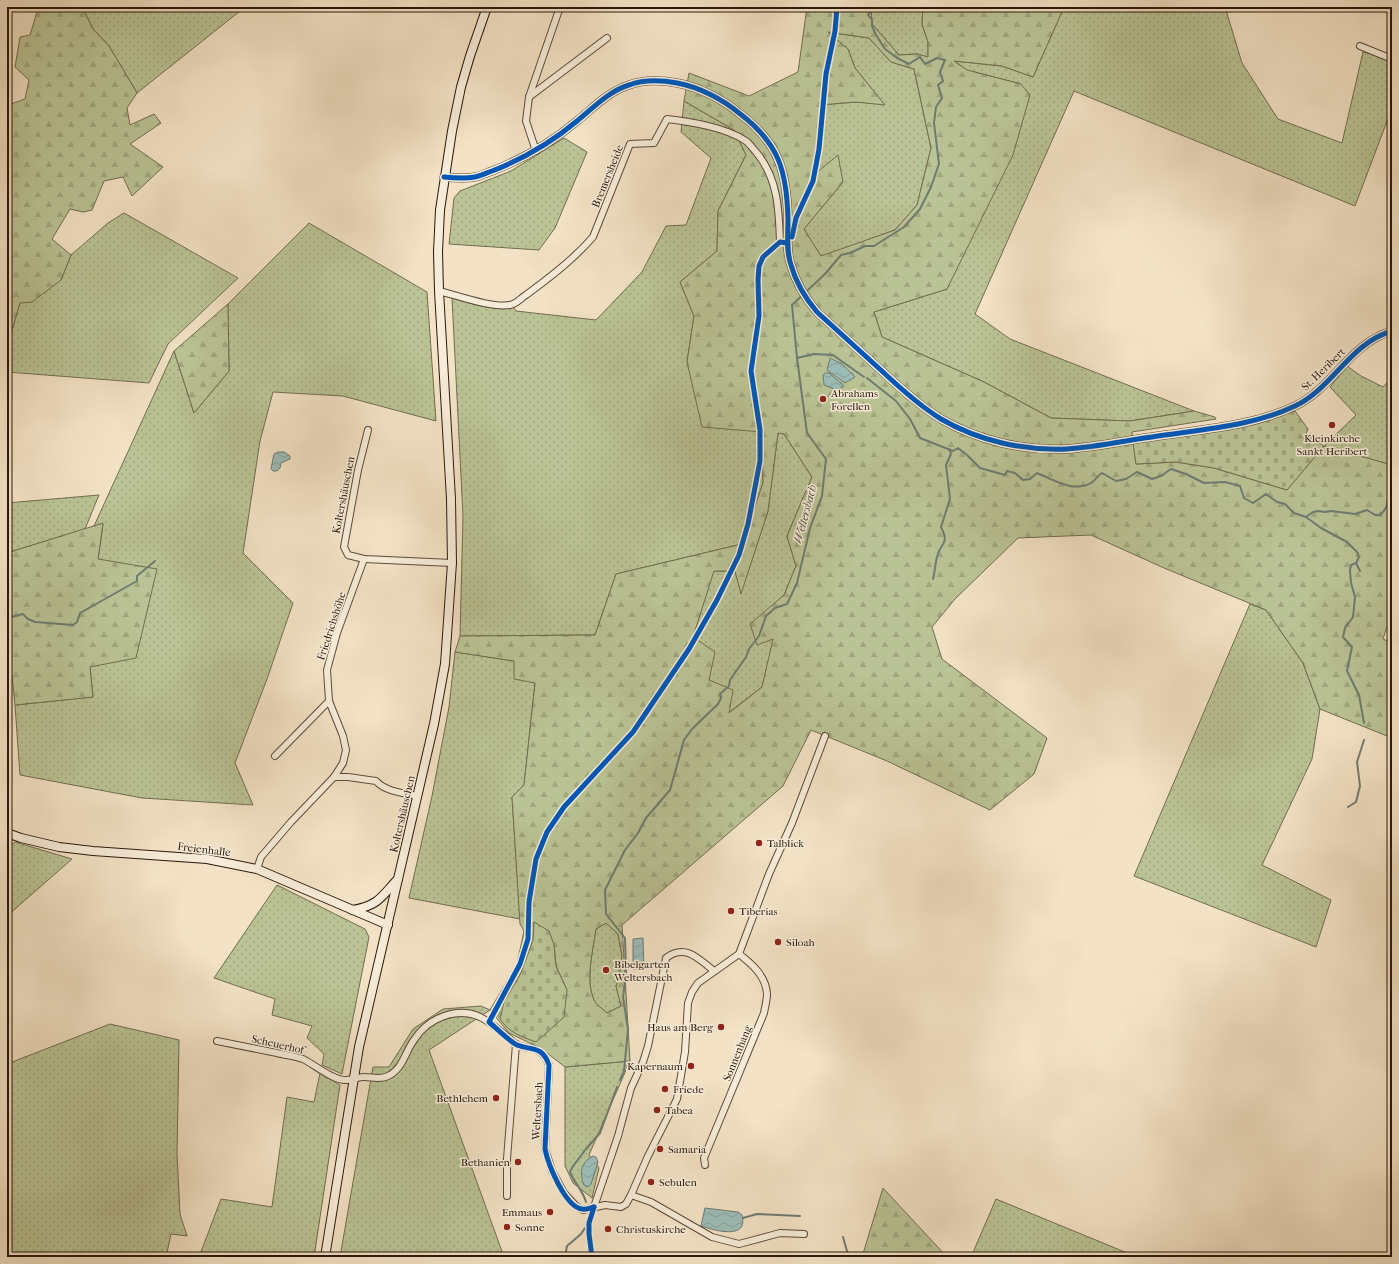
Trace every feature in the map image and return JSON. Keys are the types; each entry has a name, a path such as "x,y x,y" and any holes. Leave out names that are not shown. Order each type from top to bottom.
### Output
{"main road":[{"name":"Koltershäuschen","path":"325,1257 355,1067 418,796 434,724 445,664 452,563 451,499 439,291 440,224 444,177 461,87 487,7"},
{"name":"Freienhalle","path":"7,833 21,838 59,846 93,851 207,859 257,869 388,924"},
{"path":"353,910 365,908 378,901 398,878"}],"street":[{"path":"536,151 526,121 529,97 560,7"},
{"path":"529,97 607,38"},
{"path":"1360,46 1392,59"},
{"name":"St. Heribert","path":"444,177 474,177 504,166 536,151 574,124 608,96 628,85 648,80 665,81 688,86 705,92 730,106 754,124 773,148 781,165 785,181 787,199 787,243 790,264 800,288 817,312 906,393 942,419 967,432 984,438 1030,448 1067,449 1218,427 1272,416 1296,406 1323,386 1360,348 1372,339 1392,331"},
{"name":"Bremersheide","path":"439,291 491,304 512,305 538,286 583,249 593,237 630,144 654,143 667,119 709,127 730,133 747,141 763,160 772,178 779,208 780,242 787,243"},
{"name":"Koltershäuschen","path":"368,430 358,470 344,547 348,555 364,559 452,563"},
{"name":"Friedrichshöhe","path":"257,869 261,857 291,822 334,777 343,763 346,750 343,736 329,701 327,670 337,633 364,559"},
{"path":"275,756 329,701"},
{"path":"739,954 769,874 792,822 825,736"},
{"path":"334,777 348,777 376,781 381,786 389,790 418,796"},
{"path":"594,1207 618,1136 632,1088 648,1046 666,958 672,954 682,952 694,954 714,971"},
{"name":"Weltersbach","path":"354,1079 364,1077 375,1079 387,1077 402,1064 413,1041 421,1030 439,1018 448,1015 467,1013 478,1016 489,1022 516,1044 532,1048 542,1053 546,1058 549,1065 544,1149 552,1170 564,1194 576,1207 583,1210 605,1205 621,1208 626,1204 631,1195 648,1156 677,1099 685,1052 688,1003 692,992 698,983 739,954"},
{"name":"Sonnenhang","path":"705,1165 704,1158 764,1013 767,994 765,985 760,974 739,954"},
{"name":"Scheuerhof","path":"217,1041 302,1059 336,1078 344,1080 354,1079"},
{"path":"507,1196 508,1152 516,1044"},
{"path":"631,1195 651,1202 712,1237 739,1244 780,1233 804,1234"}],"green space":[{"path":"36,7 82,7 93,29 109,46 137,93 127,108 130,125 154,114 161,123 130,144 163,167 132,196 123,177 104,181 92,210 83,212 70,209 52,239 71,255 61,280 32,302 20,303 7,347 7,98 8,105 25,99 29,80 15,67 20,37 30,35 37,12"},
{"path":"82,7 245,7 137,93 109,46 93,29"},
{"path":"807,7 871,7 872,24 899,55 917,54 928,57 928,42 922,24 923,7 1064,7 1033,77 1002,66 954,61 967,70 1021,84 1030,95 1013,155 947,289 874,312 882,337 984,382 1051,418 1130,421 1194,411 1215,417 1216,419 1132,432 1136,464 1176,462 1214,468 1287,490 1324,446 1392,465 1392,611 1383,639 1392,643 1392,738 1320,709 1303,663 1266,610 1164,568 1091,535 1018,538 955,599 932,627 942,659 1047,738 1034,774 990,810 887,761 811,730 783,786 622,925 630,1061 565,1067 542,1049 509,1033 490,1010 517,964 524,931 520,924 512,797 524,785 535,683 514,679 514,661 455,652 460,636 595,635 616,574 742,544 763,483 762,432 702,427 687,362 694,316 680,282 717,251 718,211 746,155 734,130 684,101 689,73 749,96 798,72","holes":["828,32 869,38 891,62 914,69 931,148 917,205 895,230 821,256 804,229 843,182 838,155 815,174 820,105 856,102 885,105 855,68 848,49","778,433 784,434 812,477 787,536 796,566 784,595 750,624 757,645 773,639 762,687 729,713 733,690 709,680 715,652 693,637 714,571 735,571 741,594 768,511","534,923 554,945 556,966 567,990 504,1002 521,973 533,940","606,923 618,934 622,956 619,979 616,986 621,1006 607,1013 595,1002 591,992 590,965 596,929"]},
{"path":"871,7 923,7 922,24 928,42 928,57 917,54 899,55 872,24"},
{"path":"1064,7 1225,7 1242,63 1278,119 1342,143 1363,52 1392,61 1392,108 1355,206 1074,91 975,314 1010,339 1194,411 1130,421 1051,418 984,382 882,337 874,312 947,289 1021,84 967,70 954,61 1002,66 1033,77"},
{"path":"827,32 869,38 891,62 914,69 931,148 917,205 895,230 821,257 804,229 843,182 815,174 820,105 856,102 884,104 855,68 848,49"},
{"path":"684,101 734,130 746,155 718,211 717,251 680,282 694,316 687,362 762,432 763,483 742,544 616,574 595,635 460,636 463,516 452,298 490,307 505,308 513,306 516,311 596,320 642,272 666,226 686,225 711,158 681,132"},
{"path":"564,138 587,152 555,228 539,250 449,244 454,198 460,191 511,171"},
{"path":"124,213 238,278 168,344 149,383 7,372 7,347 20,303 61,280 71,255 108,223"},
{"path":"309,223 427,292 436,421 343,396 273,392 260,441 243,553 293,603 267,679 235,763 253,805 142,798 20,775 15,705 93,697 90,667 98,560 103,524 94,526 174,351 194,413 229,371 228,304"},
{"path":"228,304 229,371 194,413 174,351"},
{"path":"1347,366 1361,376 1383,387 1392,377 1392,465 1324,446 1356,415 1330,387"},
{"path":"1295,411 1308,429 1306,434 1324,446 1287,490 1214,468 1176,462 1136,464 1133,443 1252,424"},
{"path":"778,433 784,434 812,477 787,536 796,566 784,595 750,625 774,638 762,687 728,713 709,680 693,637 713,571 735,571 741,593 768,511"},
{"path":"99,495 85,529 7,553 7,503"},
{"path":"103,523 98,559 157,569 136,658 90,667 93,697 15,705 7,629 7,553"},
{"path":"1250,604 1266,610 1303,663 1320,709 1312,759 1262,865 1331,900 1316,947 1134,876"},
{"path":"455,652 514,661 535,683 524,785 512,797 520,919 409,898 432,796 449,707"},
{"path":"15,842 72,859 7,916 7,848"},
{"path":"277,885 365,929 369,937 342,1074 322,1065 324,1054 307,1038 312,1026 272,1015 275,999 214,978"},
{"path":"534,922 549,931 554,945 556,966 567,990 564,1017 536,1042 520,1036 512,1031 500,1019 504,1002 521,973 533,940"},
{"name":"Bibelgarten Weltersbach","path":"606,923 618,934 622,956 619,979 616,986 621,1006 607,1013 595,1002 590,984 596,929"},
{"path":"481,1006 490,1010 429,1050 504,1257 340,1257 373,1067 389,1067 413,1029 443,1009"},
{"path":"110,1024 179,1040 177,1154 180,1214 187,1236 171,1234 166,1257 7,1257 7,1064"},
{"path":"630,1061 589,1155 599,1168 592,1198 573,1183 565,1166 565,1067"},
{"path":"320,1073 340,1085 314,1257 199,1257 221,1199 272,1207 287,1097 314,1102"},
{"path":"883,1188 947,1257 862,1257"},
{"path":"996,1199 1137,1257 971,1257"}],"water":[{"path":"830,358 842,364 855,377 845,383 827,370"},
{"path":"825,373 829,373 844,386 837,390 824,385 823,375"},
{"path":"284,452 290,456 290,459 281,463 280,468 277,471 273,471 271,469 274,454"},
{"path":"643,938 644,969 633,969 633,939"},
{"path":"593,1156 596,1157 598,1162 591,1184 588,1187 584,1185 582,1181 581,1172 586,1161"},
{"path":"705,1208 738,1212 742,1215 743,1223 740,1228 729,1232 713,1230 701,1226"}],"waterway":[{"name":"Weltersbach","path":"620,1080 624,1071 628,1029 623,997 626,974 625,938 606,914 605,890 625,850 638,833 646,818 670,790 684,740 692,729 718,704 721,698 720,694 729,686 730,680 759,636 766,616 775,608 787,604 797,583 810,528 822,496 826,459 807,433 797,358 792,305 825,274 841,255 850,253 865,246 874,246 904,227 920,209 931,187 939,164 934,123 936,107 942,98 938,85 943,81 940,72 945,60 937,58 925,64 920,57 909,64 897,58 885,49 876,35 872,26 872,20 868,15 875,7"},
{"path":"797,358 814,354 833,355 864,377"},
{"path":"867,378 896,401 910,419 920,438 953,451 958,448 980,468 1005,475 1007,471 1015,473 1023,480 1030,479 1037,473 1057,482 1078,487 1091,483 1102,473 1116,481 1126,479 1137,472 1152,479 1161,476 1171,469 1186,474 1204,483 1225,482 1240,486 1244,498 1253,503 1266,494 1277,502 1285,504 1294,513 1306,517 1321,528 1347,542 1357,552 1359,557 1356,563 1351,565 1351,583 1355,597 1353,617 1345,628 1343,637 1352,647 1347,671 1359,695 1364,723"},
{"path":"933,579 937,557 945,540 941,527 950,499 946,465 951,454 949,449"},
{"path":"1306,517 1313,512 1318,511 1355,514 1367,510 1375,515 1380,515 1386,508 1392,490"},
{"path":"7,618 23,614 28,619 35,622 73,625 77,622 80,613 137,581 137,576 155,561"},
{"path":"1356,563 1360,571"},
{"path":"1348,807 1356,802 1360,786 1357,762 1364,740"},
{"name":"Weltersbach","path":"586,1202 570,1172 586,1149 600,1133 617,1087"},
{"path":"743,1218 757,1214 800,1216"},
{"name":"Weltersbach","path":"565,1257 567,1246 581,1234 585,1228"},
{"path":"843,1237 847,1251 851,1257"}],"cycle path":[{"path":"792,237 796,218 813,181 819,149 826,74 835,31 837,7"},
{"path":"444,177 475,177 515,161 558,136 595,105 615,91 635,83 653,81 671,82 694,87 710,94 718,98 753,124 772,147 778,159 786,187 789,260 793,272 805,296 817,312 904,391 933,414 956,427 986,439 1018,446 1051,449 1078,448 1228,426 1279,413 1308,398 1364,345 1377,337 1392,331"},
{"path":"594,1207 582,1209 569,1201 558,1184 547,1156 545,1149 549,1065 546,1059 540,1051 522,1047 506,1038 489,1022 520,964 528,939 529,902 536,859 547,832 564,807 633,732 689,649 717,600 739,555 748,524 760,461 760,430 751,371 759,316 759,266 763,257 780,242 787,243"},
{"path":"592,1257 589,1223 594,1207"}],"place":[{"name":"Abrahams Forellen","path":"823,399"},
{"name":"Kleinkirche Sankt Heribert","path":"1332,425"},
{"name":"Talblick","path":"759,843"},
{"name":"Tiberias","path":"731,911"},
{"name":"Siloah","path":"778,942"},
{"name":"Bibelgarten Weltersbach","path":"606,970"},
{"name":"Haus am Berg","path":"721,1027"},
{"name":"Kapernaum","path":"691,1066"},
{"name":"Friede","path":"665,1089"},
{"name":"Bethlehem","path":"496,1098"},
{"name":"Tabea","path":"657,1110"},
{"name":"Samaria","path":"660,1149"},
{"name":"Bethanien","path":"518,1162"},
{"name":"Sebulen","path":"651,1182"},
{"name":"Emmaus","path":"550,1212"},
{"name":"Sonne","path":"507,1227"},
{"name":"Christuskirche","path":"608,1229"}]}
